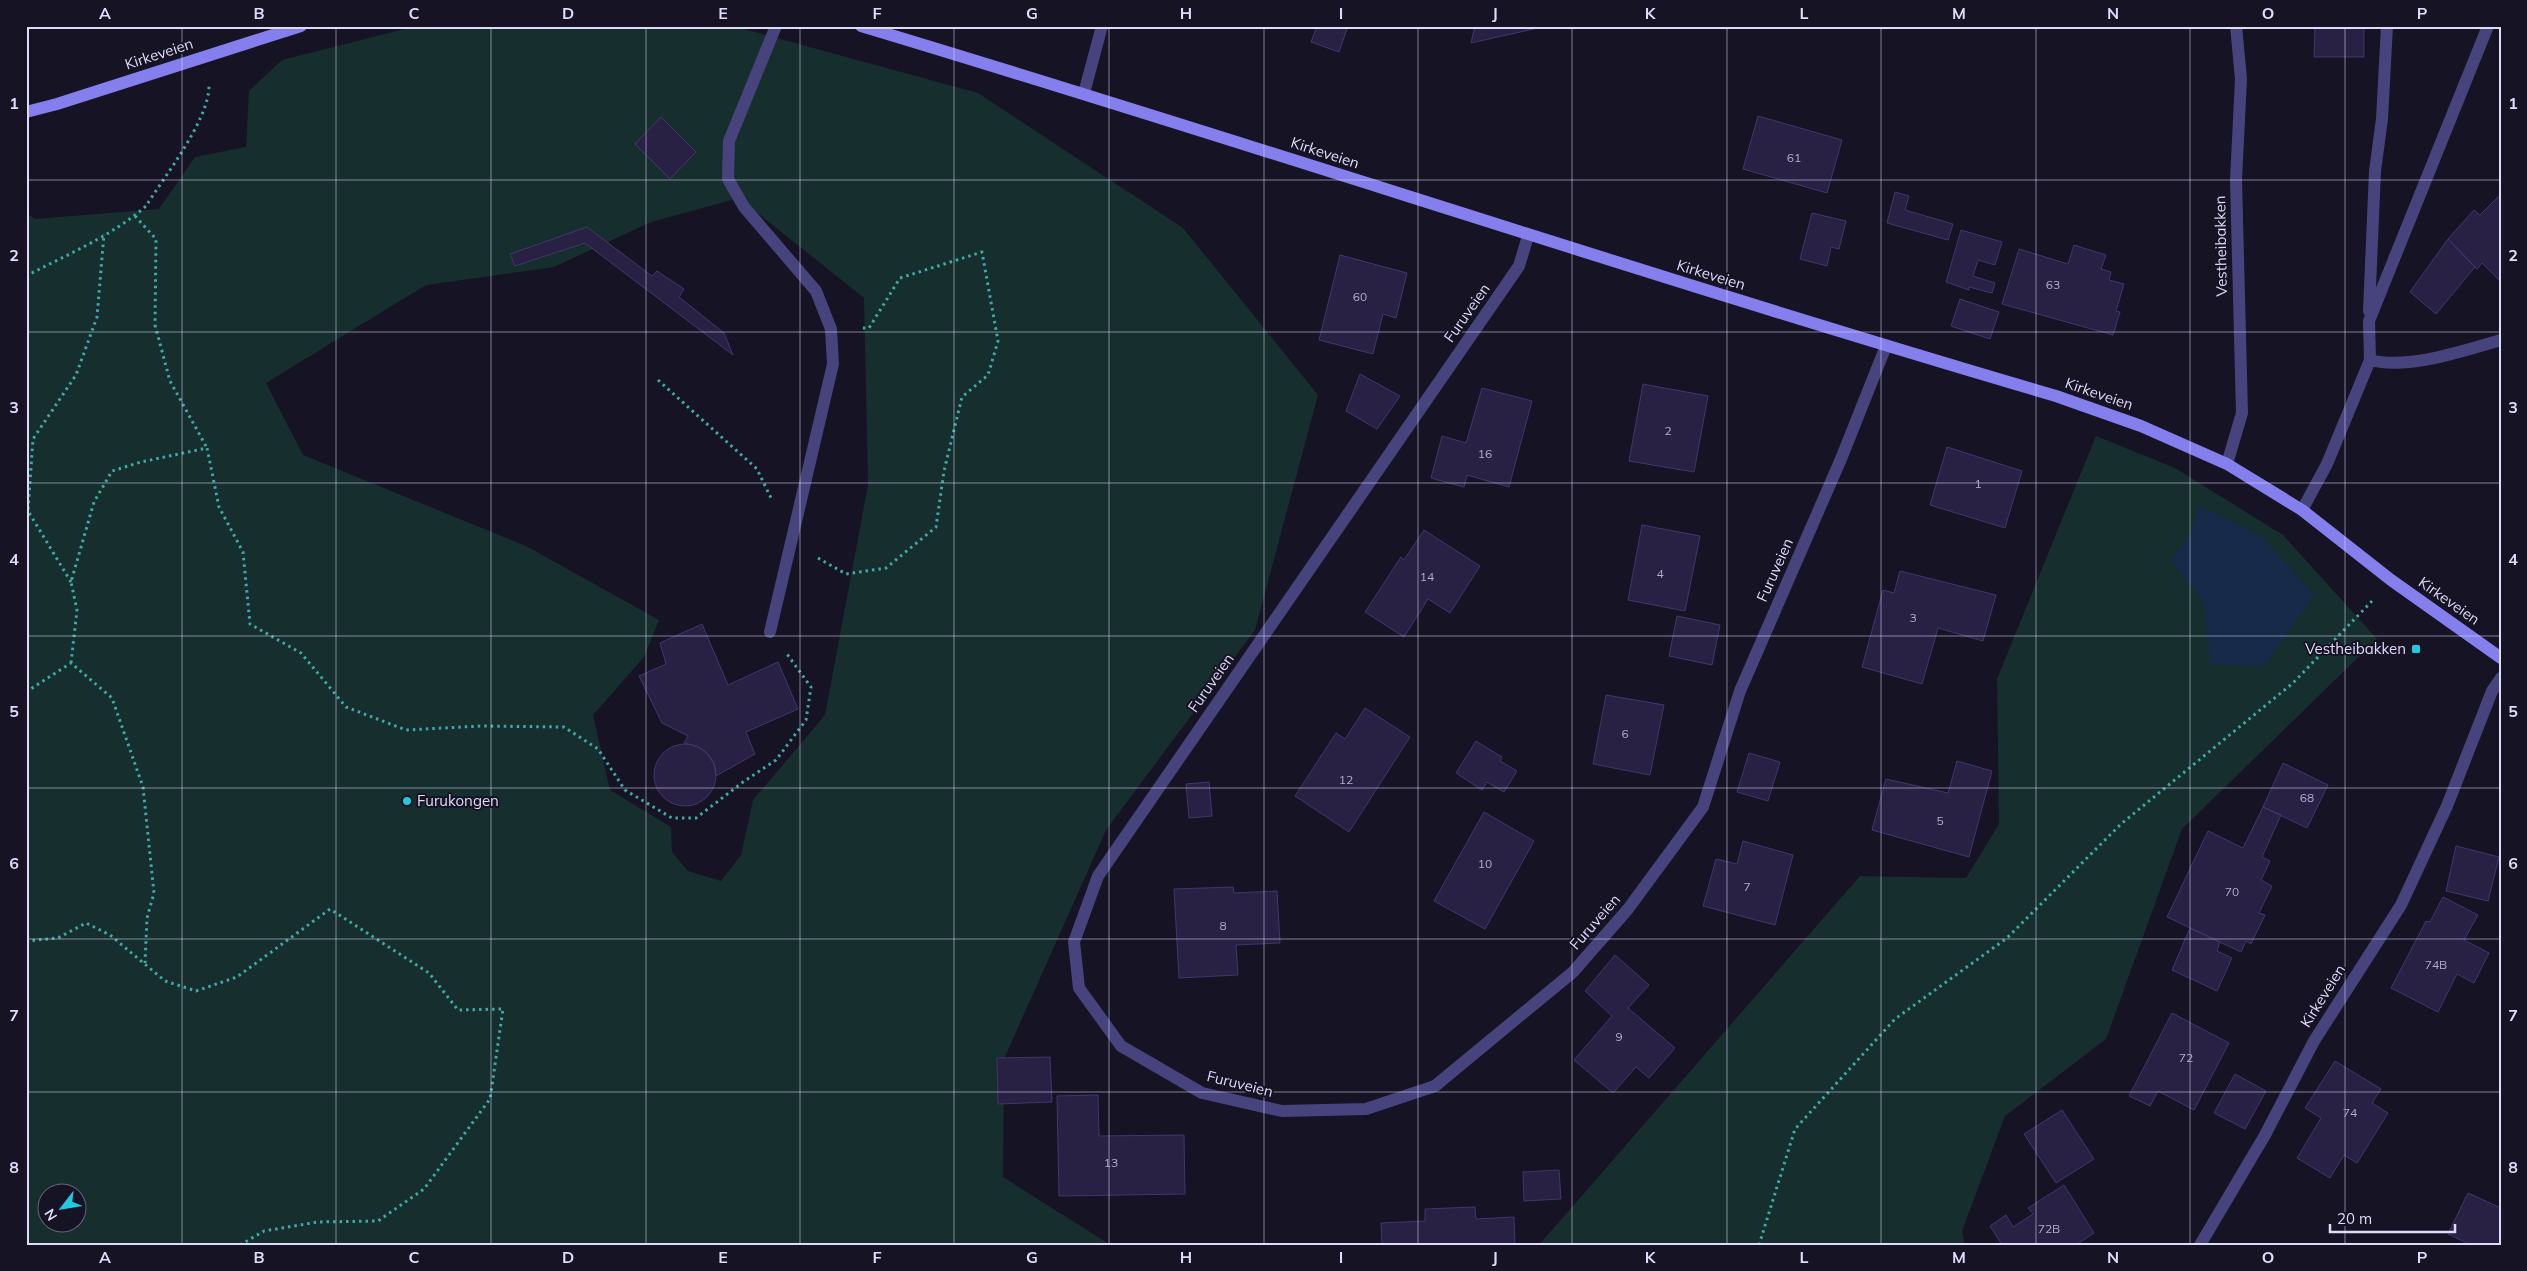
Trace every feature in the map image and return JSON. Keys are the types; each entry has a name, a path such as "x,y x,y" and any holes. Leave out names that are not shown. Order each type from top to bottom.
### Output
{"main road":[{"name":"Kirkeveien","path":"26,112 57,104 301,26"},
{"name":"Kirkeveien","path":"861,26 1084,93 1528,236 2056,396 2141,426 2227,464 2302,510 2391,580 2501,658"}],"street":[{"path":"770,632 793,543 833,364 831,329 816,290 744,207 728,179 729,141 776,26"},
{"path":"1084,93 1102,26"},
{"name":"Vestheibakken","path":"2227,464 2242,413 2236,180 2241,79 2236,26"},
{"path":"2302,510 2327,464 2370,360 2369,321 2375,171 2382,120 2387,26"},
{"path":"2369,321 2488,26"},
{"name":"Furuveien","path":"1528,236 1519,266 1098,876 1074,942 1079,988 1121,1046 1202,1093 1282,1111 1366,1109 1435,1086 1573,972 1628,908 1703,806 1740,691 1841,459 1886,346"},
{"path":"2370,360 2387,364 2452,354 2501,340"},
{"name":"Kirkeveien","path":"2200,1245 2265,1135 2314,1041 2400,905 2447,806 2492,691 2501,678"}],"path":[{"path":"26,276 104,234 134,216 146,206 195,129 209,94 209,55"},
{"path":"134,216 156,239 155,325 170,380 207,448 220,507 243,552 250,624 301,653 346,706 406,730 481,726 564,727 598,749 625,790 672,818 696,818 743,782 776,760 806,720 811,686 770,632"},
{"path":"71,663 77,610 71,582 28,511 33,439 76,375 97,317 104,234"},
{"path":"658,380 757,468 793,543 846,574 886,568 936,527 944,471 962,397 988,375 998,341 982,252 900,278 869,328 831,329"},
{"path":"71,582 94,502 112,471 141,462 207,448"},
{"path":"1759,1245 1795,1129 1895,1020 2007,938 2121,824 2293,683 2391,580"},
{"path":"26,692 71,663"},
{"path":"71,663 112,698 143,787 154,893 147,918 145,964"},
{"path":"26,941 58,938 86,923 110,935 165,980 196,991 237,977 330,909 429,973 458,1010 503,1009 490,1099 424,1190 378,1221 318,1222 264,1231 240,1245"}],"green space":[{"path":"417,26 733,26 978,93 1183,228 1318,395 1255,630 1106,830 1004,1059 1003,1177 1109,1244 1115,1245 26,1245 26,213 35,219 159,209 195,157 246,147 249,91 282,60","holes":["739,198 864,298 868,485 825,715 753,800 741,855 721,881 688,871 672,852 671,827 610,790 593,715 644,657 659,620 526,546 303,455 266,383 426,285 554,267 651,222"]},
{"path":"2096,436 2175,468 2283,535 2377,639 2182,829 2106,1039 2005,1116 1962,1231 1965,1245 1539,1245 1860,876 1966,878 1999,824 1997,679"}],"water":[{"path":"2199,506 2261,536 2314,595 2263,667 2210,663 2204,601 2170,560 2190,536"}],"building":[{"path":"1317,26 1348,26 1339,52 1311,42"},
{"path":"1475,26 1547,26 1471,43"},
{"path":"2315,26 2364,26 2364,57 2314,57"},
{"path":"1758,116 1842,140 1827,193 1743,169"},
{"path":"661,117 696,152 670,179 635,144"},
{"path":"1895,192 1909,196 1905,210 1953,224 1948,240 1887,223"},
{"path":"2501,194 2501,282 2482,263 2477,269 2448,239 2474,210 2480,215"},
{"path":"1812,213 1846,221 1839,249 1831,247 1827,266 1800,259"},
{"path":"587,227 652,276 657,271 684,289 679,297 724,333 733,355 585,243 515,266 510,254"},
{"path":"1961,230 2002,242 1995,265 1978,260 1973,276 1995,283 1992,293 1969,287 1969,290 1946,282"},
{"path":"2448,239 2475,267 2436,314 2410,292"},
{"path":"2074,245 2106,255 2101,269 2111,272 2109,280 2124,284 2116,311 2120,312 2113,335 2002,304 2019,249 2068,264"},
{"path":"1340,255 1407,273 1396,318 1383,314 1373,354 1319,340"},
{"path":"1960,299 1999,312 1990,339 1951,326"},
{"path":"1360,374 1400,396 1377,429 1346,411"},
{"path":"1643,384 1708,396 1694,472 1629,461"},
{"path":"1482,388 1532,401 1509,487 1467,475 1464,487 1431,478 1442,436 1466,443"},
{"path":"1947,447 2022,471 2005,528 1930,505"},
{"path":"1642,525 1700,536 1685,611 1628,600"},
{"path":"1424,530 1480,566 1450,613 1428,599 1404,637 1365,612 1401,557 1404,560"},
{"path":"1900,571 1996,595 1983,641 1938,628 1922,684 1862,667 1883,590 1894,593"},
{"path":"1677,616 1720,625 1712,665 1669,656"},
{"path":"702,624 728,685 778,662 798,709 746,732 755,754 716,776 714,764 707,753 696,746 684,743 688,736 662,723 639,676 666,664 660,643"},
{"path":"1606,695 1664,705 1650,775 1593,764"},
{"path":"1365,708 1410,737 1349,832 1295,796 1336,733 1345,739"},
{"path":"1476,741 1502,757 1500,761 1517,771 1504,792 1487,782 1482,790 1456,773"},
{"path":"685,744 702,749 707,753 711,758 716,775 711,792 707,797 702,801 685,806 668,801 663,797 659,792 654,775 659,758 663,753 668,749"},
{"path":"1749,753 1780,762 1768,801 1737,792"},
{"path":"1957,761 1992,771 1969,857 1872,830 1886,779 1948,793"},
{"path":"2283,763 2328,785 2307,828 2263,807"},
{"path":"1209,782 1212,816 1189,818 1186,784"},
{"path":"2263,807 2281,815 2262,857 2270,861 2261,880 2272,886 2259,913 2265,915 2251,944 2246,941 2241,952 2167,917 2208,831 2243,848"},
{"path":"1484,812 1534,841 1485,929 1434,901"},
{"path":"1743,841 1793,855 1775,925 1703,906 1716,859 1737,864"},
{"path":"2456,846 2499,857 2488,901 2446,891"},
{"path":"1233,887 1234,893 1277,891 1280,943 1236,945 1238,975 1179,978 1174,889"},
{"path":"2443,897 2478,915 2464,940 2489,953 2474,983 2457,974 2438,1012 2391,988 2426,921 2430,922"},
{"path":"2190,928 2220,942 2217,951 2232,958 2217,991 2172,970"},
{"path":"1615,955 1649,985 1628,1008 1675,1048 1649,1078 1636,1067 1613,1093 1574,1060 1612,1016 1585,991"},
{"path":"2172,1013 2229,1043 2194,1110 2158,1091 2150,1106 2129,1096"},
{"path":"1050,1057 1052,1102 998,1104 997,1058"},
{"path":"2335,1061 2381,1089 2372,1103 2388,1113 2357,1163 2344,1155 2330,1178 2297,1158 2321,1118 2305,1108"},
{"path":"2235,1074 2266,1091 2245,1129 2214,1113"},
{"path":"1098,1095 1099,1136 1184,1135 1185,1194 1059,1196 1057,1096"},
{"path":"2062,1110 2094,1159 2056,1183 2024,1134"},
{"path":"1559,1170 1561,1199 1524,1201 1523,1172"},
{"path":"2064,1185 2094,1233 2076,1245 2002,1245 1990,1226 2006,1215 2013,1227 2033,1214 2028,1208"},
{"path":"2468,1193 2501,1208 2501,1245 2471,1245 2448,1234"},
{"path":"1475,1207 1476,1219 1514,1217 1515,1245 1382,1245 1381,1223 1425,1221 1425,1209"}],"place":[{"name":"Vestheibakken","path":"2416,649"},
{"name":"Furukongen","path":"407,801"}]}
